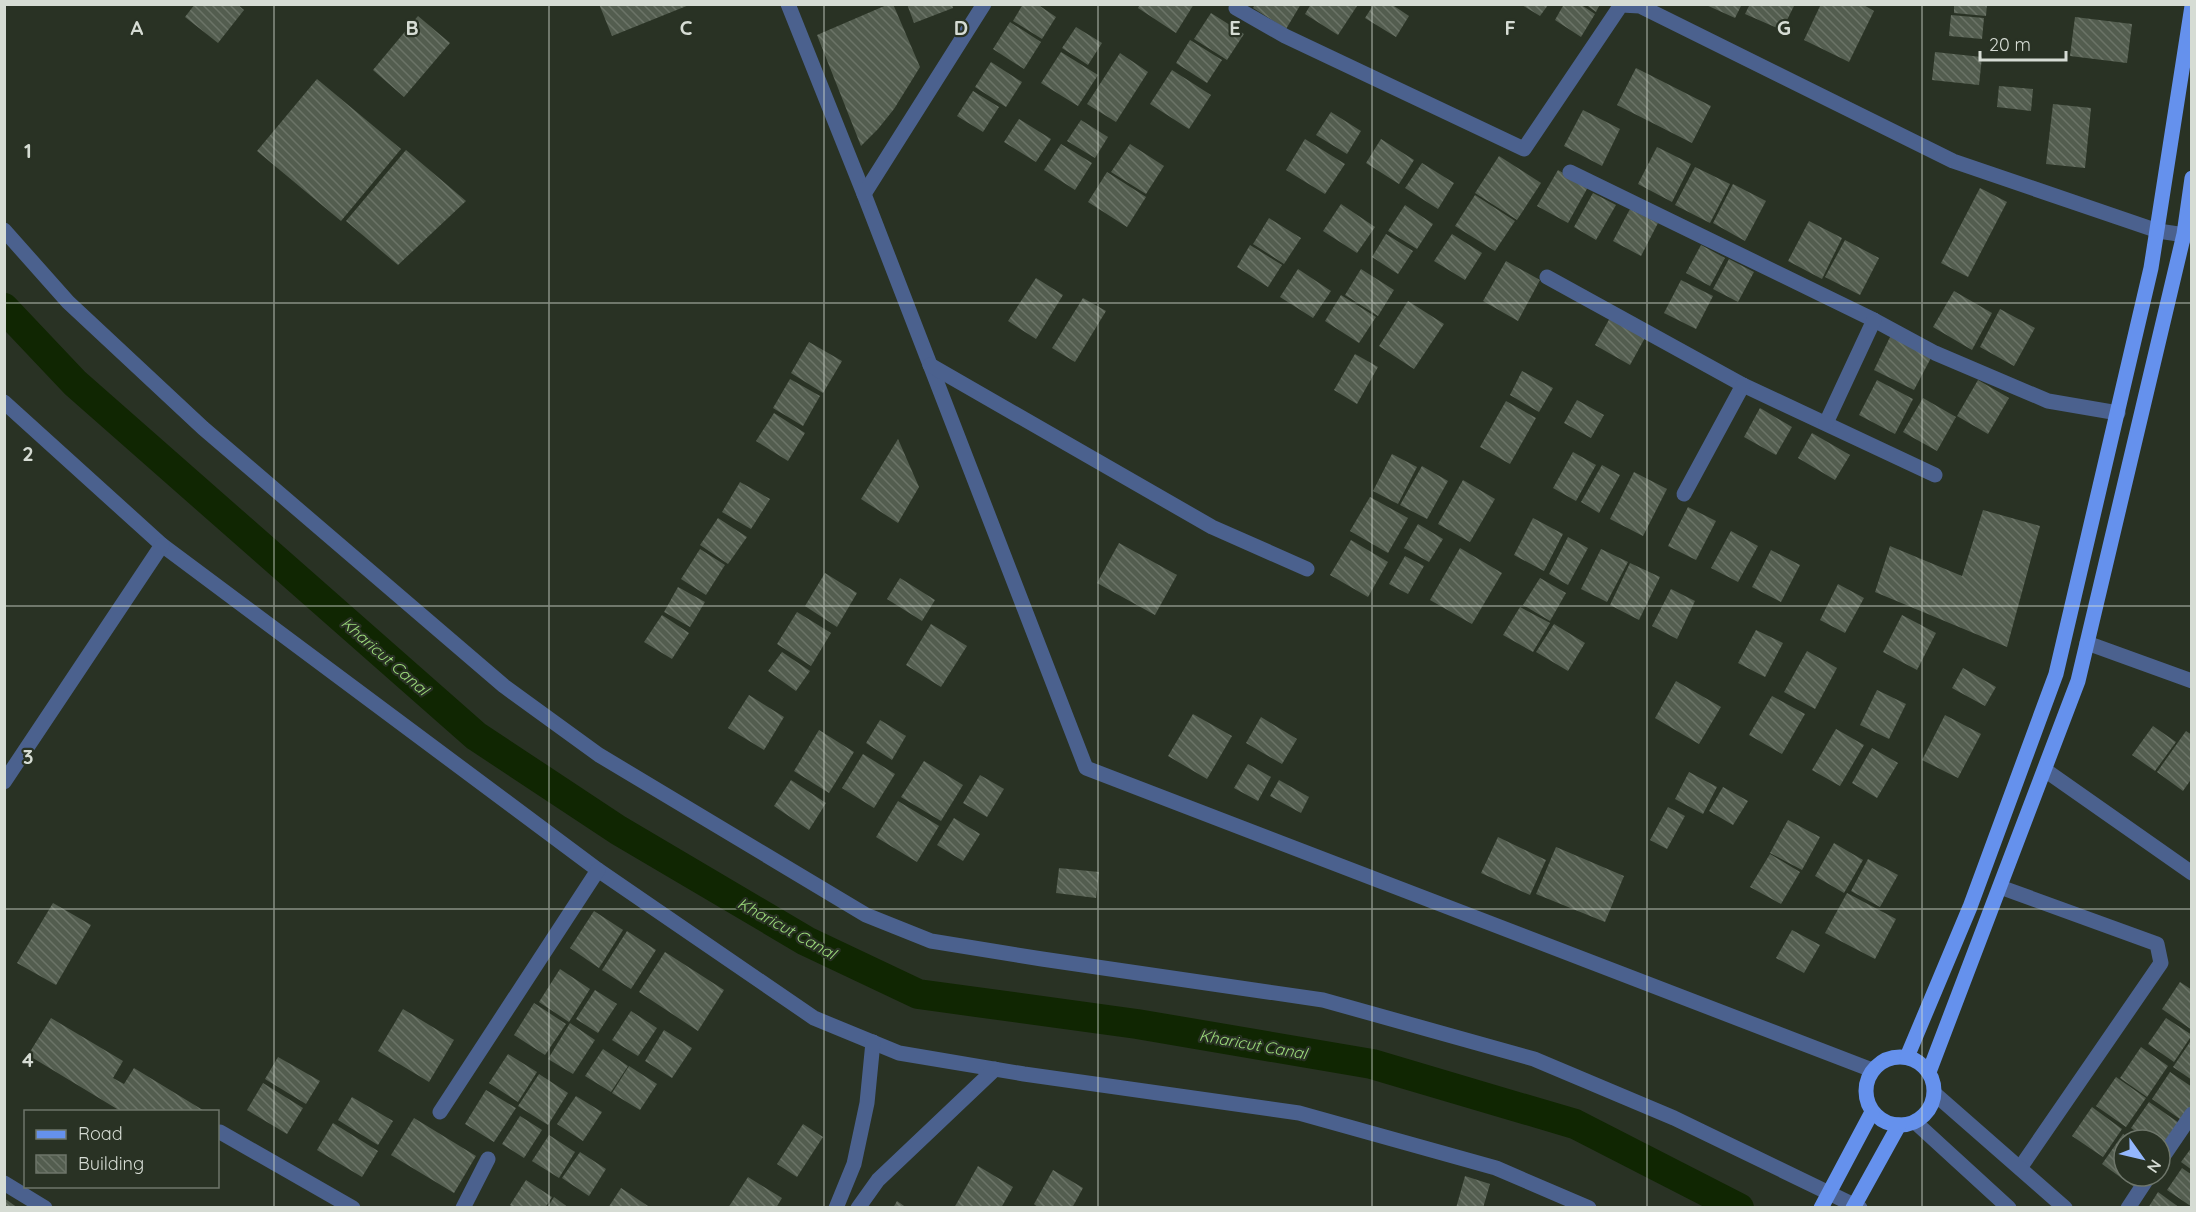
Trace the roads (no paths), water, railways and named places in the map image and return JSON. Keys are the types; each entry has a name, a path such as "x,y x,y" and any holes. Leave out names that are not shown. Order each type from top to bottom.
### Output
{"main road":[{"path":"1908,1057 1970,907 2056,674 2151,268 2192,6"},
{"path":"1929,1071 2046,770 2078,681 2188,235 2192,178"},
{"path":"1908,1057 1922,1064 1929,1071 1934,1082 1935,1094 1931,1106 1915,1122 1899,1125 1881,1120 1872,1112 1866,1091 1867,1080 1872,1070 1890,1058 1908,1057"},
{"path":"1824,1202 1872,1112"},
{"path":"1856,1206 1899,1125"}],"street":[{"path":"788,4 1086,768 1872,1070"},
{"path":"864,194 984,4"},
{"path":"1238,4 1236,8 1286,36 1524,149 1621,5 1640,6 1953,161 2158,231 2188,235"},
{"path":"1570,172 1874,320 1935,353 2048,401 2118,413"},
{"path":"4,230 68,303 195,420 504,686 599,754 866,915 931,941 1323,1000 1534,1059 1674,1118 1824,1202 1856,1206"},
{"path":"1547,277 1743,385 1935,475"},
{"path":"1826,423 1874,320"},
{"path":"930,365 1212,527 1307,569"},
{"path":"1684,494 1743,385"},
{"path":"4,402 162,545 598,870 814,1018 899,1053 1299,1113 1496,1168 1589,1208"},
{"path":"4,782 162,545"},
{"path":"2087,643 2192,681"},
{"path":"2046,770 2192,873"},
{"path":"440,1112 598,870"},
{"path":"2000,887 2157,944 2161,963 2020,1168"},
{"path":"836,1208 854,1164 867,1103 873,1042"},
{"path":"858,1208 878,1180 995,1069"},
{"path":"1935,1094 2066,1208"},
{"path":"2172,1143 2192,1114"},
{"path":"1915,1122 2009,1208"},
{"path":"220,1132 353,1208"},
{"path":"463,1208 488,1159"},
{"path":"4,1184 45,1208"},
{"path":"2128,1208 2142,1188"}],"waterway":[{"name":"Kharicut Canal","path":"4,308 75,383 476,736 618,830 806,941 918,994 1137,1024 1372,1064 1575,1124 1739,1208"}]}
